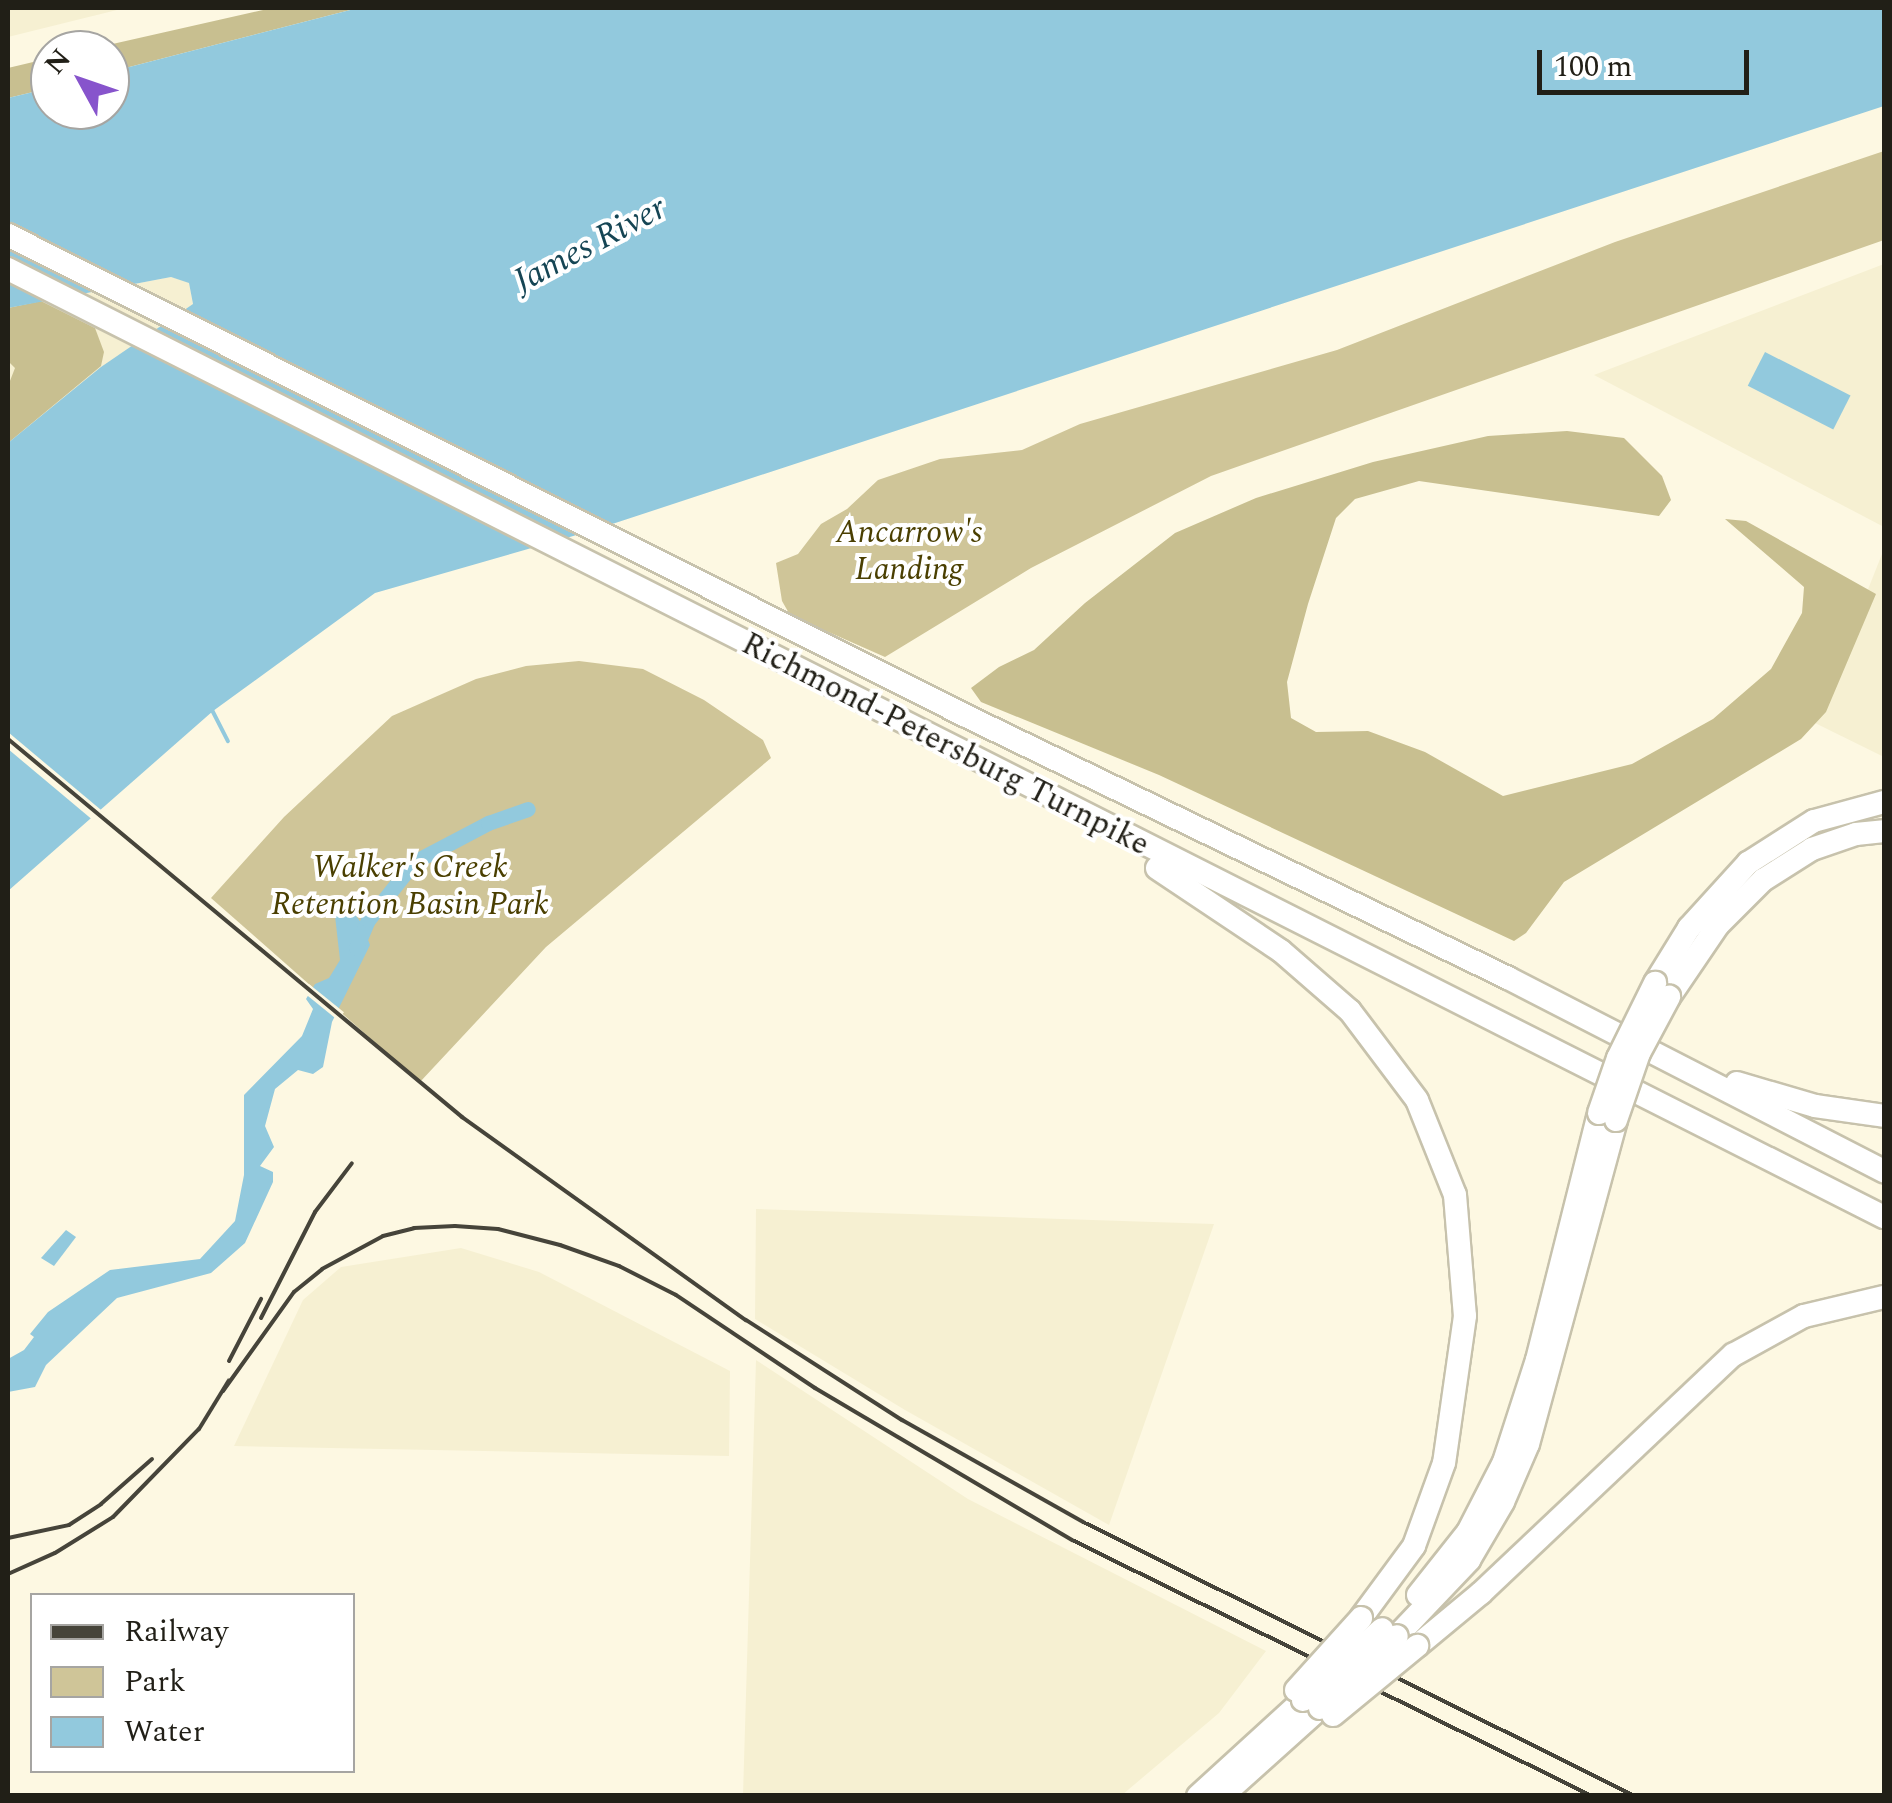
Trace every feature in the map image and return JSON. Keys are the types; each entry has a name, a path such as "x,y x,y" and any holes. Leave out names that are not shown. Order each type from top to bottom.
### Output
{"highway":[{"name":"Richmond-Petersburg Turnpike","path":"8,235 964,715 1561,1005 1884,1171"},
{"name":"Richmond-Petersburg Turnpike","path":"8,270 1884,1217"},
{"path":"1013,780 1191,888 1312,976 1375,1040 1417,1100 1434,1134 1455,1194 1464,1267 1460,1373 1444,1463 1423,1524 1396,1574 1361,1618 1312,1704 1236,1796"},
{"path":"1222,1796 1312,1704 1399,1637 1469,1560 1503,1502 1528,1444 1607,1117 1698,917 1748,863 1814,821 1884,802"},
{"path":"1662,990 1763,880 1812,849 1884,831"},
{"path":"1561,1005 1753,1088 1815,1106 1884,1116"},
{"path":"1198,1796 1399,1637 1495,1580 1733,1355 1804,1316 1884,1297"}],"shaded area":[{"path":"8,8 125,8 30,30 8,37"},
{"path":"272,8 358,8 130,67 130,40"},
{"path":"30,63 30,93 8,98 8,68"},
{"path":"1884,264 1884,527 1594,375"},
{"path":"171,277 189,282 193,305 8,443 8,308"},
{"path":"41,301 95,328 104,352 101,366 8,443 8,386 15,368 8,361 8,308"},
{"path":"1567,431 1624,438 1662,476 1671,500 1659,516 1419,481 1355,499 1336,518 1308,604 1287,682 1291,718 1316,732 1368,731 1425,752 1503,796 1632,764 1713,719 1771,669 1802,613 1804,587 1725,519 1746,521 1876,594 1826,712 1801,739 1564,882 1526,933 1514,941 1159,775 981,702 971,688 999,667 1034,650 1085,603 1175,533 1256,498 1373,462 1488,436"},
{"path":"1884,549 1884,757 1815,723"},
{"path":"756,1209 1214,1224 1109,1525 905,1410 755,1319"},
{"path":"461,1248 539,1272 730,1371 729,1456 234,1446 303,1300 341,1267"},
{"path":"756,1360 968,1499 1266,1651 1219,1713 1122,1795 743,1795"}],"green space":[{"name":"Ancarrow's Landing","path":"1884,151 1884,240 1211,476 1031,568 885,657 790,615 782,601 776,563 798,554 821,524 847,509 878,480 940,459 1022,450 1080,424 1337,350 1615,242"},
{"name":"Walker's Creek Retention Basin Park","path":"579,661 643,669 704,700 763,740 771,758 546,947 420,1082 211,898 284,817 392,716 476,679 526,666"}],"water":[{"name":"James River","path":"358,8 1884,8 1884,106 594,530 375,593 213,711 8,891 8,443 101,367 193,304 189,283 171,277 8,308 8,98 30,93 30,130 130,130 130,67"},
{"path":"1765,352 1851,396 1833,429 1748,386"},
{"path":"344,899 362,924 370,945 332,1022 323,1067 313,1074 298,1070 275,1089 265,1126 274,1147 260,1166 273,1172 273,1182 245,1243 211,1273 117,1298 46,1365 35,1387 8,1392 8,1359 24,1350 34,1337 30,1334 48,1312 110,1270 200,1259 235,1221 244,1175 244,1095 302,1036 313,1009 306,999 315,984 329,978 340,960 334,907"},
{"path":"66,1230 76,1237 54,1266 41,1258"}],"pier":[{"path":"8,732 104,812 95,822 8,749"},
{"path":"309,984 344,1012 338,1020 303,992"}],"waterway":[{"path":"212,710 228,741"},
{"path":"356,948 368,920 414,862 488,823 528,809"}],"railway":[{"path":"8,739 462,1117 746,1320 902,1420 1083,1522 1635,1796"},
{"path":"261,1318 315,1212 352,1163"},
{"path":"223,1391 294,1292 322,1269 383,1236 414,1228 455,1226 498,1229 560,1245 619,1266 676,1295 815,1388 1072,1540 1592,1796"},
{"path":"229,1361 261,1299"},
{"path":"8,1574 55,1553 113,1517 199,1429 229,1380"},
{"path":"8,1538 69,1525 101,1504 152,1459"}]}
